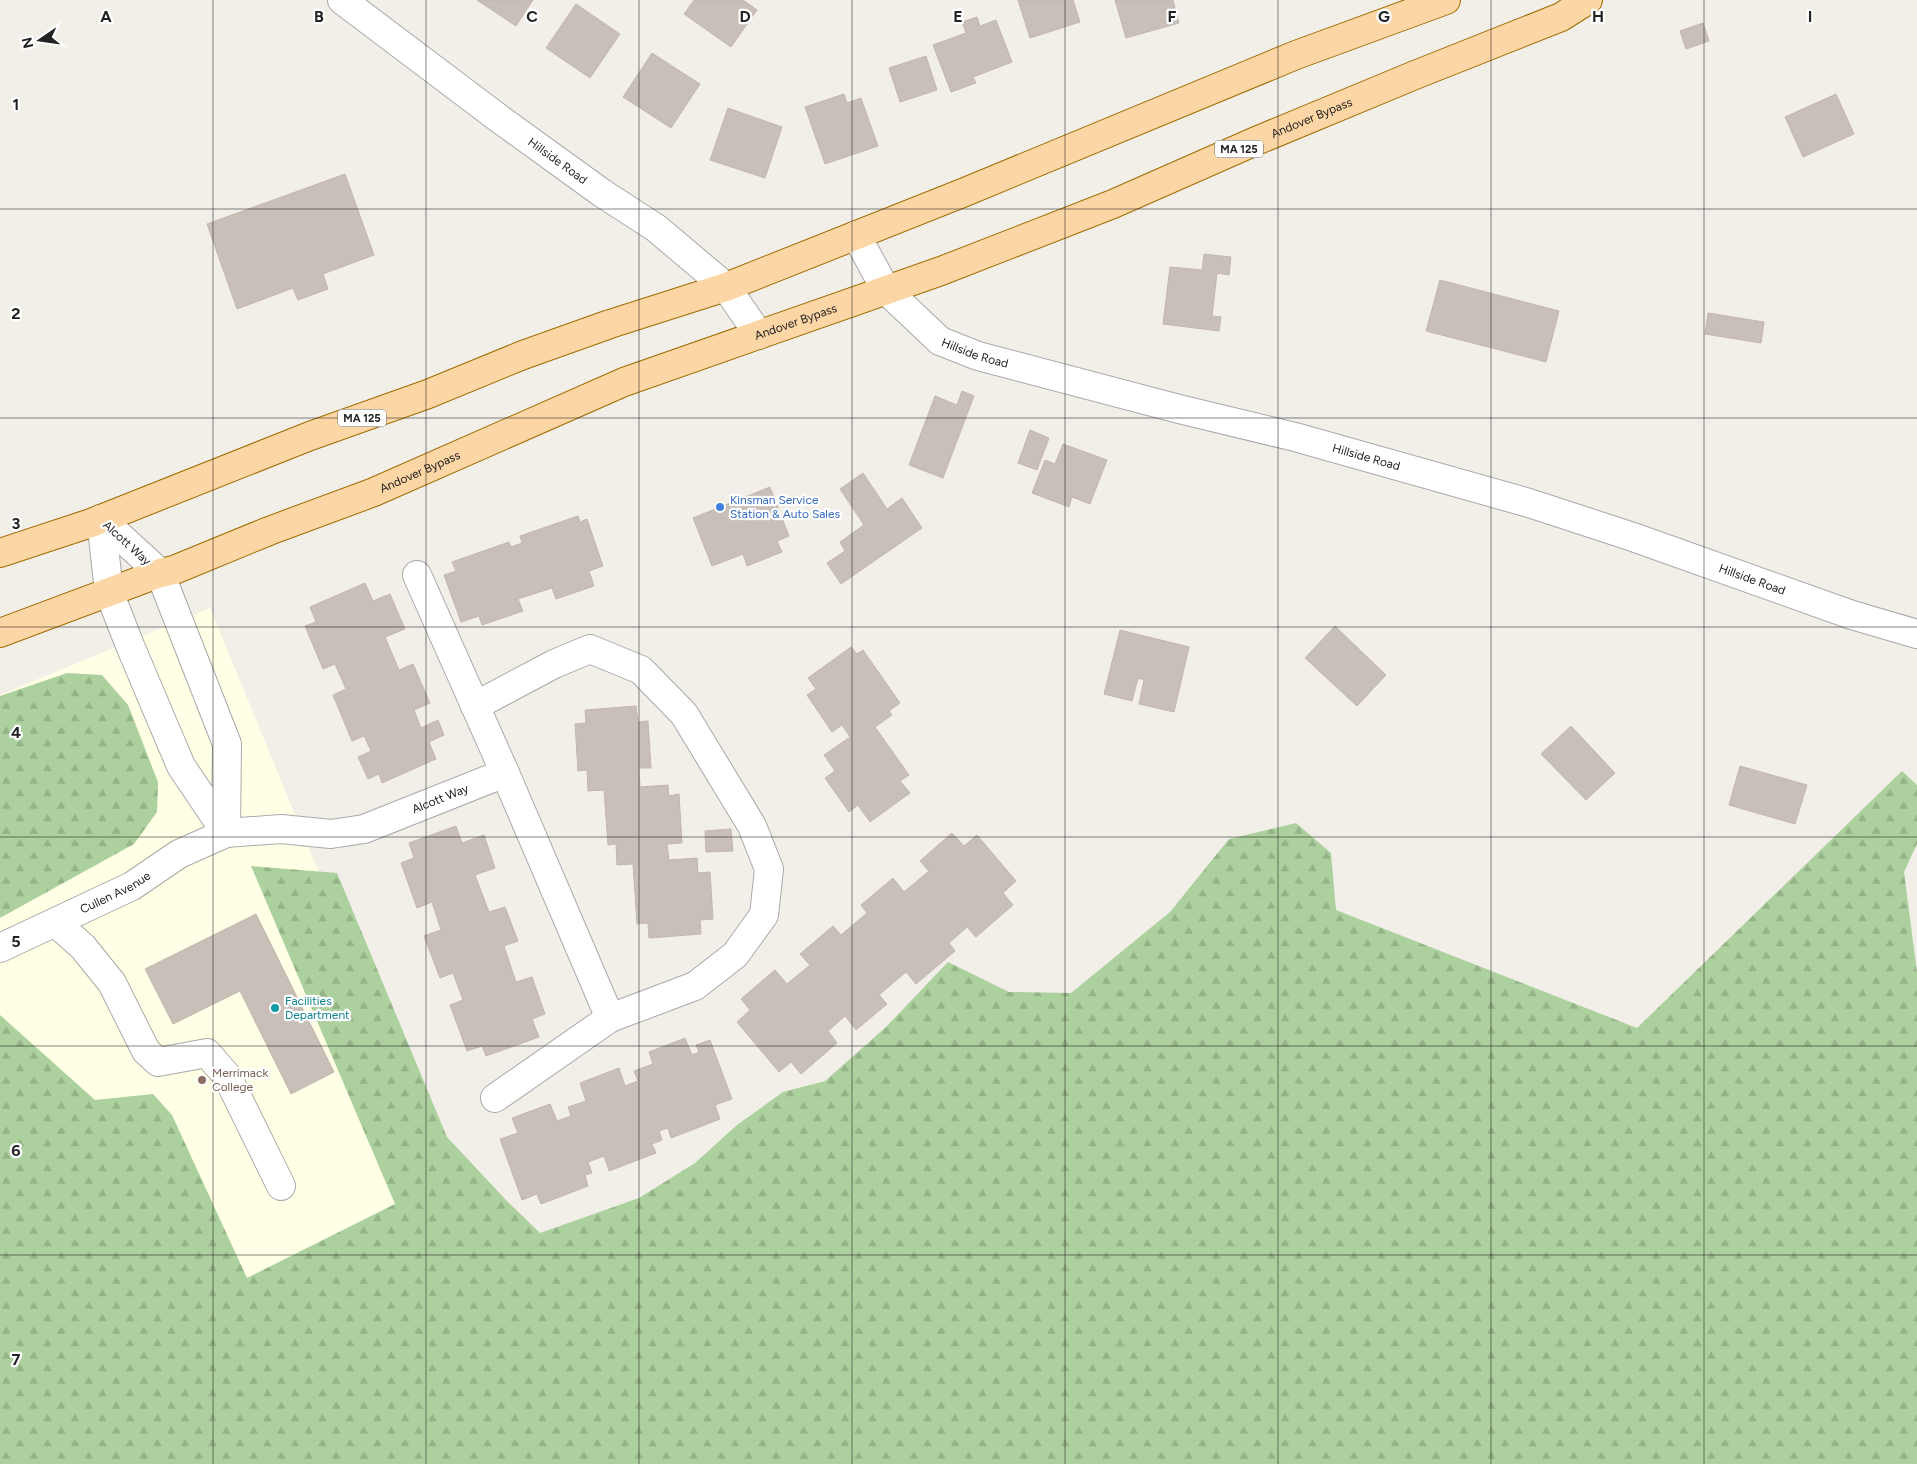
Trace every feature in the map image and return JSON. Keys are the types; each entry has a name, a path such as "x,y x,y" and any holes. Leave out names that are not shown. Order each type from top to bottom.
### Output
{"main road":[{"name":"Andover Bypass","path":"0,634 160,573 174,570 269,531 374,492 624,382 940,271 1114,204 1256,141 1406,78 1561,17 1588,0"},
{"name":"MA 125","path":"0,553 101,519 292,443 428,394 523,355 610,324 726,287 1168,109 1296,55 1435,2"}],"street":[{"name":"Hillside Road","path":"342,0 497,116 602,192 656,228 726,287 759,335"},
{"name":"Hillside Road","path":"856,235 886,290 940,341 978,356 1295,437 1529,503 1633,537 1852,615 1917,634"},
{"name":"Alcott Way","path":"101,519 160,573 227,744 226,834"},
{"name":"Alcott Way","path":"101,519 109,592 131,648 182,766 226,834"},
{"path":"418,575 610,1018"},
{"path":"475,706 554,664 590,649 641,670 684,714 752,826 769,869 764,915 735,955 695,986 610,1018 495,1098"},
{"name":"Alcott Way","path":"226,834 281,829 331,834 364,828 505,773"},
{"name":"Cullen Avenue","path":"0,948 132,886 179,854 226,834"},
{"path":"56,923 84,947 112,983 146,1051 158,1062 207,1053 227,1076 281,1186"}],"shaded area":[{"name":"Merrimack College","path":"210,608 562,1464 0,1464 0,695"}],"green space":[{"path":"67,673 102,675 128,705 158,782 157,812 134,844 0,918 0,696"},
{"path":"1902,771 1917,785 1917,844 1904,872 1917,972 1917,1464 0,1464 0,1015 95,1100 153,1094 172,1115 247,1278 395,1204 251,866 337,873 447,1137 540,1233 639,1198 695,1163 737,1125 783,1092 825,1081 886,1027 948,962 1009,992 1071,993 1170,912 1229,839 1296,823 1331,853 1336,910 1637,1028"}],"building":[{"path":"477,0 533,0 516,26"},
{"path":"694,0 743,0 757,10 731,47 684,14"},
{"path":"1018,0 1073,0 1080,22 1030,38"},
{"path":"1115,0 1173,0 1179,23 1126,38"},
{"path":"576,4 620,34 590,78 546,48"},
{"path":"977,17 980,26 996,20 1012,62 973,77 976,83 951,92 933,45 966,33 962,22"},
{"path":"1703,23 1709,41 1686,49 1680,31"},
{"path":"652,53 700,84 671,128 623,97"},
{"path":"926,56 937,90 900,102 889,68"},
{"path":"844,94 847,103 861,98 878,146 825,164 805,107"},
{"path":"1836,94 1854,134 1803,157 1785,117"},
{"path":"728,108 782,127 765,178 710,160"},
{"path":"345,174 374,255 323,274 328,289 298,300 293,288 237,309 207,224"},
{"path":"1204,254 1231,257 1229,275 1217,273 1212,316 1221,317 1219,331 1163,324 1170,267 1202,270"},
{"path":"1440,280 1559,311 1546,362 1426,331"},
{"path":"1708,313 1764,322 1761,343 1705,334"},
{"path":"962,391 974,396 943,478 909,465 935,396 957,405"},
{"path":"1030,430 1049,438 1037,470 1018,463"},
{"path":"1063,444 1107,460 1090,504 1072,497 1069,507 1032,493 1045,460 1055,464"},
{"path":"863,473 887,509 902,498 922,528 841,584 827,563 845,551 840,542 864,525 840,489"},
{"path":"770,487 789,536 777,541 782,552 747,566 743,554 712,566 693,518"},
{"path":"578,516 580,522 587,519 603,566 589,571 594,586 556,599 552,588 518,599 523,611 482,625 479,616 461,622 444,575 456,571 452,562 509,542 511,547 522,543 520,536"},
{"path":"365,583 373,601 390,594 405,629 385,637 399,670 413,664 430,703 414,710 421,728 438,720 444,735 429,742 436,759 382,783 379,774 368,779 358,757 371,751 364,736 352,741 333,695 346,689 335,664 323,669 305,626 316,622 310,607"},
{"path":"1335,626 1386,675 1357,706 1305,658"},
{"path":"1120,630 1189,647 1174,712 1139,704 1144,680 1138,678 1132,701 1104,694"},
{"path":"851,647 857,654 863,650 900,703 889,711 892,715 875,727 909,775 900,781 910,793 870,822 858,805 849,812 825,778 835,771 824,755 850,737 842,725 832,732 807,695 816,689 808,678"},
{"path":"636,706 638,722 648,721 651,768 639,768 640,787 668,785 669,796 679,794 682,843 667,844 669,860 697,858 698,873 710,872 713,919 700,920 701,934 649,938 648,923 637,924 633,864 617,865 616,844 608,845 604,790 588,791 587,770 578,771 575,724 586,723 585,710"},
{"path":"1571,726 1615,773 1586,800 1541,754"},
{"path":"1740,766 1807,785 1795,824 1729,805"},
{"path":"456,826 462,843 484,835 495,868 475,875 489,912 505,907 518,941 504,946 516,982 532,977 545,1014 532,1019 539,1037 486,1056 482,1046 467,1051 450,1005 463,1000 453,973 440,978 424,936 441,930 432,902 417,908 401,863 414,858 409,843"},
{"path":"731,829 733,851 706,852 705,831"},
{"path":"952,833 964,846 977,835 1016,881 1003,893 1013,905 976,937 967,927 949,943 955,951 916,984 906,972 879,995 887,1004 856,1030 845,1016 828,1031 837,1043 801,1074 791,1062 779,1072 737,1022 750,1010 741,999 775,970 787,984 810,965 800,954 833,926 841,935 867,913 861,905 893,878 904,892 929,871 920,861"},
{"name":"Facilities Department","path":"256,914 334,1072 291,1094 240,991 173,1024 145,969"},
{"path":"685,1038 692,1055 699,1052 696,1045 710,1040 732,1099 715,1105 720,1119 671,1138 668,1128 659,1131 662,1140 652,1144 656,1153 609,1171 604,1156 588,1162 592,1173 585,1175 588,1186 541,1204 537,1194 522,1200 500,1139 518,1133 512,1118 550,1104 557,1121 571,1116 568,1107 586,1101 580,1083 619,1068 625,1086 638,1081 634,1071 653,1064 649,1052"}],"place":[{"name":"Kinsman Service Station & Auto Sales","path":"720,507"},
{"name":"Facilities Department","path":"275,1008"},
{"name":"Merrimack College","path":"202,1080"}]}
